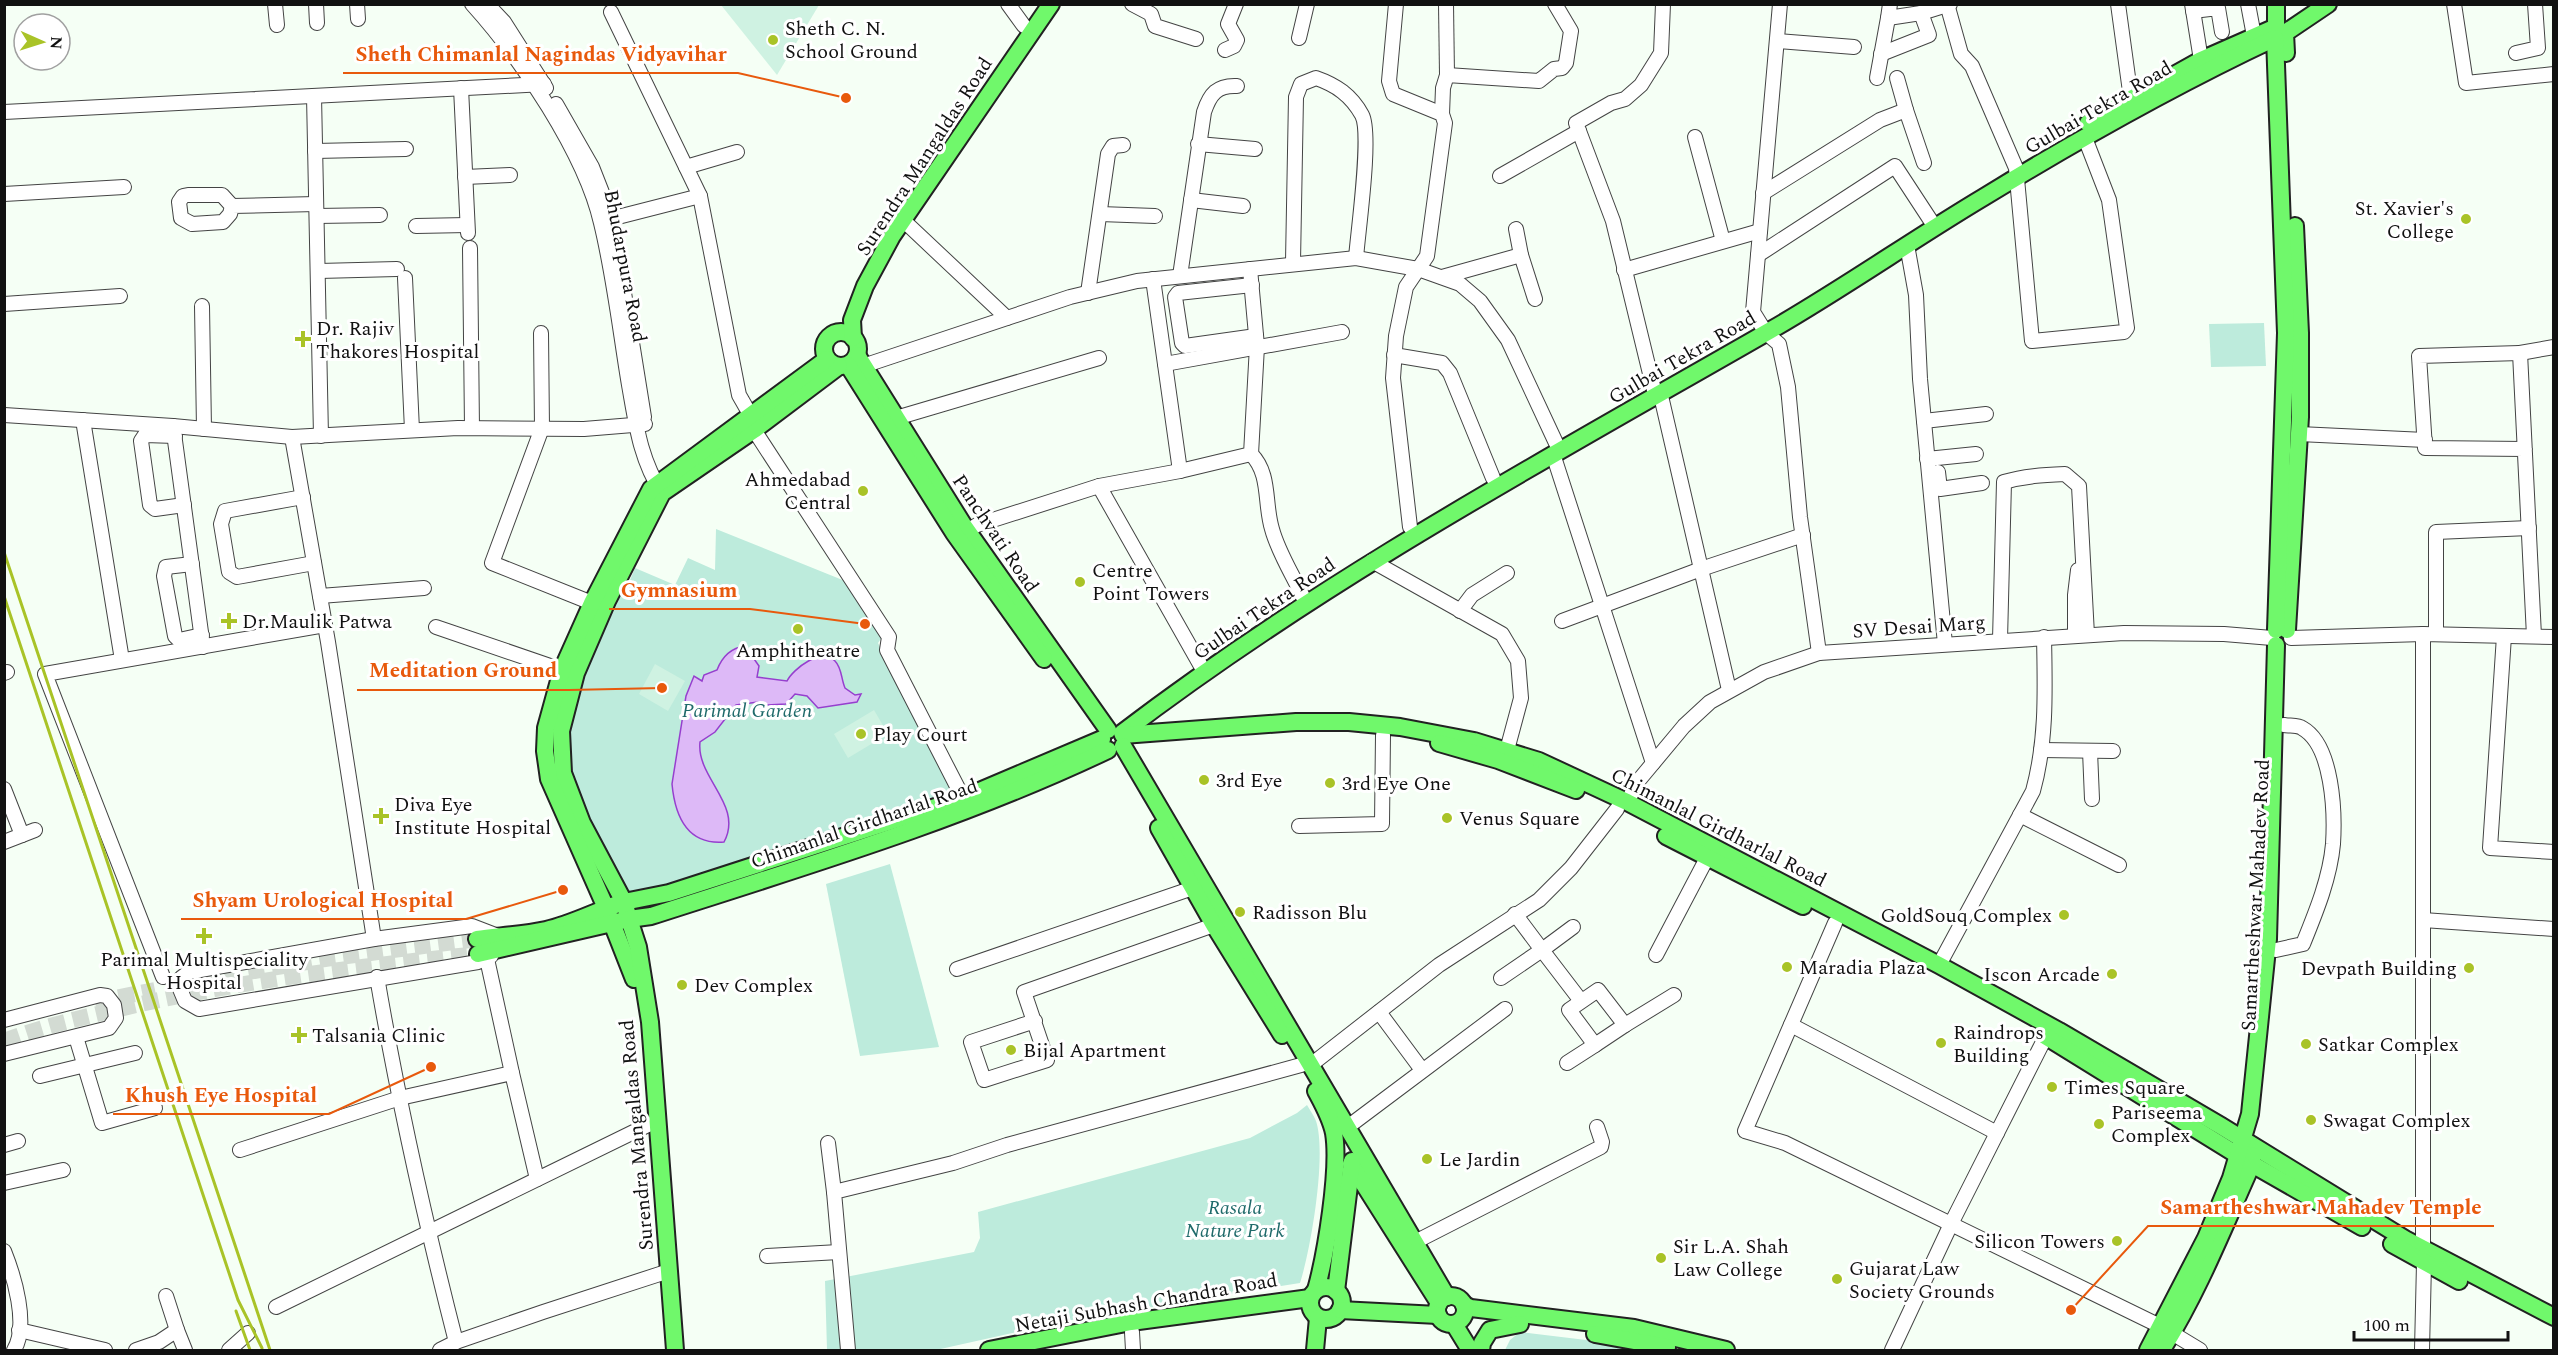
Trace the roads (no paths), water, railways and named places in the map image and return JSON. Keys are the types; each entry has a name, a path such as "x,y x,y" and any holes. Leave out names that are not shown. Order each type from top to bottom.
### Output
{"main road":[{"name":"Surendra Mangaldas Road","path":"847,335 857,282 884,232 1039,4"},
{"name":"Surendra Mangaldas Road","path":"847,335 866,286 903,220 1051,4"},
{"path":"2276,4 2281,25 2300,333 2299,434 2281,638"},
{"name":"Gulbai Tekra Road","path":"1114,740 1223,659 1372,561 1554,449 1657,393 1931,220 2085,138 2203,71 2281,25 2310,4"},
{"name":"Gulbai Tekra Road","path":"1763,328 1907,245 2130,99 2201,60 2328,4"},
{"path":"2281,25 2286,333 2281,638"},
{"path":"847,335 857,346 847,362 825,342 829,337 847,335"},
{"name":"Surendra Mangaldas Road","path":"675,1350 664,1272 642,1016 633,971 549,779 545,751 546,728 562,670 591,603 643,500 752,423 847,362"},
{"name":"Panchvati Road","path":"847,362 896,418 967,531 1114,740"},
{"name":"Panchvati Road","path":"847,362 954,533 1114,740"},
{"name":"Gulbai Tekra Road","path":"1114,740 1162,695 1303,597 1410,527 1493,478 1554,449"},
{"name":"Surendra Mangaldas Road","path":"663,486 607,601 570,692 561,731 560,756 569,790 582,823 627,910 638,947 650,1022 657,1090 665,1350"},
{"name":"Samartheshwar Mahadev Road","path":"2244,1147 2260,1116 2276,950 2284,725 2281,638"},
{"name":"Samartheshwar Mahadev Road","path":"2244,1147 2250,1114 2268,939 2281,638"},
{"name":"Chimanlal Girdharlal Road","path":"627,910 669,893 963,798 1114,740 1296,722 1349,722 1441,734 1507,750 1549,765 1707,858 1835,923 2046,1036 2244,1147 2252,1164 2424,1256 2553,1329"},
{"name":"Chimanlal Girdharlal Road","path":"627,910 651,916 879,843 951,817 1114,740 1168,744 1296,732 1383,735 1438,743 1498,760 1622,806 1939,964 2059,1031 2424,1256 2553,1317"},
{"path":"1114,740 1214,925 1307,1064 1330,1118 1336,1148 1322,1269 1325,1350"},
{"path":"1114,740 1415,1242 1440,1305 1442,1321 1460,1316 1471,1308 1634,1328 1726,1350"},
{"path":"488,948 547,930 627,910"},
{"path":"1315,1350 1351,1164 1351,1134"},
{"path":"2161,1350 2167,1330 2244,1147"},
{"path":"1351,1164 1440,1305"},
{"path":"2148,1350 2183,1316 2252,1164"},
{"path":"1440,1305 1459,1299 1460,1316 1470,1350"},
{"name":"Netaji Subhash Chandra Road","path":"988,1350 1131,1322 1325,1304 1440,1305"},
{"name":"Netaji Subhash Chandra Road","path":"1039,1350 1132,1332 1325,1304"},
{"path":"1460,1316 1634,1340 1683,1350"},
{"path":"1481,1350 1482,1343 1490,1330 1520,1324"}],"street":[{"path":"275,4 277,25"},
{"path":"316,4 317,23"},
{"path":"357,4 358,19"},
{"name":"Bhudarpura Road","path":"472,4 539,85"},
{"name":"Bhudarpura Road","path":"486,4 504,22 539,85 607,220 649,474 663,486"},
{"path":"1008,4 1024,26"},
{"path":"1132,4 1150,14 1155,26 1196,39"},
{"path":"1225,50 1234,46 1237,40 1228,24 1236,4"},
{"path":"1299,38 1307,4"},
{"path":"1396,4 1389,81 1392,94 1442,114"},
{"path":"1410,527 1393,378 1394,355 1406,287 1427,256 1445,123 1442,114 1443,88 1447,75 1446,4"},
{"path":"1447,75 1539,81 1554,69 1562,68 1566,63 1571,31 1555,4"},
{"path":"1663,4 1661,53 1641,85 1625,99 1611,103 1576,123 1613,221 1701,569 1729,690"},
{"path":"1780,4 1753,312 1763,328 1779,344 1788,387 1803,535 1819,653"},
{"path":"2118,4 2130,99"},
{"path":"2248,4 2254,36"},
{"path":"2454,4 2466,83 2553,74"},
{"path":"2516,53 2538,48 2535,4"},
{"path":"1877,78 1889,11 1921,13 1948,5 1961,54 1972,66 2017,173 2032,340 2124,332 2127,328 2109,200 2085,138"},
{"path":"2201,60 2192,8 2217,6 2222,32"},
{"path":"611,12 700,196 739,395 752,423 889,637 887,650 963,798"},
{"path":"1881,54 1929,35 1921,13"},
{"path":"1777,41 1854,47"},
{"path":"1293,262 1296,98 1301,84 1316,78 1335,84 1363,116 1365,140 1356,258"},
{"path":"1897,78 1924,163"},
{"path":"4,112 539,85"},
{"path":"1180,276 1198,144 1209,97 1225,86 1237,86"},
{"path":"416,226 467,229 461,88"},
{"path":"314,96 321,436"},
{"path":"1763,194 1880,120 1906,110"},
{"path":"1500,176 1579,131"},
{"path":"1695,137 1723,241"},
{"path":"1198,144 1255,149"},
{"path":"1088,293 1108,154 1113,146 1123,145"},
{"path":"315,151 406,149"},
{"path":"686,167 737,152"},
{"path":"1758,255 1895,166 1931,220"},
{"path":"465,177 510,176"},
{"path":"4,194 124,186"},
{"path":"607,220 700,196"},
{"path":"1191,200 1243,206"},
{"path":"232,206 380,214"},
{"path":"1100,214 1155,216"},
{"path":"903,220 1007,318"},
{"path":"1516,229 1534,299"},
{"path":"1624,270 1760,231"},
{"path":"1907,245 1916,295 1928,421 1934,456 1945,644"},
{"path":"470,248 472,428"},
{"path":"1442,277 1521,255"},
{"path":"847,362 1088,293 1153,279 1251,269 1293,262 1356,258 1419,269 1461,284 1480,301 1508,340 1554,449 1653,763"},
{"path":"1251,269 1256,341 1251,454 1260,463 1263,472 1272,529 1303,597"},
{"path":"319,271 401,274 412,430"},
{"path":"1153,279 1180,471"},
{"path":"1252,285 1178,293 1175,297 1182,343 1185,346 1342,332"},
{"path":"4,304 120,296"},
{"path":"202,306 204,429"},
{"path":"541,333 542,428 492,563 591,603"},
{"path":"1165,364 1256,341"},
{"path":"2525,448 2425,448 2419,356 2520,353 2553,347"},
{"path":"2520,353 2534,636"},
{"path":"1394,355 1442,363 1493,478"},
{"path":"896,418 1099,358"},
{"path":"5,412 174,431"},
{"path":"1928,421 1986,414"},
{"path":"83,420 122,660"},
{"path":"184,505 152,508 141,438 145,435 204,429 292,437 412,430 641,425"},
{"path":"174,431 202,641"},
{"path":"2299,434 2425,440"},
{"path":"292,437 326,626 374,939"},
{"path":"967,531 977,525 1099,486 1180,471 1251,454"},
{"path":"1934,456 1976,454"},
{"path":"2000,640 2004,482 2022,477 2065,474 2079,486 2083,550 2075,595 2081,636"},
{"path":"1935,490 1982,483"},
{"path":"1099,486 1201,666"},
{"path":"303,497 225,511 221,524 229,572 237,577 314,563"},
{"path":"2422,1350 2423,920 2429,634 2436,532 2529,528"},
{"path":"1562,621 1701,569 1803,535"},
{"path":"1372,561 1502,634 1518,661 1521,698 1507,750"},
{"path":"192,564 166,567 164,576 175,636 180,640 202,641"},
{"path":"1460,611 1472,595 1508,573"},
{"path":"320,596 424,588"},
{"path":"163,977 45,674 122,660 202,641 326,626"},
{"path":"436,627 562,670"},
{"name":"SV Desai Marg","path":"1307,1064 1439,965 1539,900 1571,868 1684,726 1710,702 1764,672 1819,653 2081,636 2213,634 2281,638 2429,634 2553,637"},
{"path":"2504,636 2490,848 2553,852"},
{"path":"1939,964 2033,792 2042,750 2045,715 2044,637"},
{"path":"2276,950 2303,944 2321,899 2333,844 2333,801 2325,760 2314,741 2302,727 2284,725"},
{"path":"1299,826 1382,824 1383,735"},
{"path":"2042,750 2113,751"},
{"path":"2090,751 2092,799"},
{"path":"4,789 28,833 4,842"},
{"path":"2020,815 2118,865"},
{"path":"1656,955 1707,858"},
{"path":"957,969 1193,888"},
{"path":"1515,914 1581,1001"},
{"path":"2423,920 2553,929"},
{"path":"1835,923 1745,1131 1785,1143 2167,1330 2200,1350"},
{"path":"1035,1021 971,1042 984,1080 1047,1060 1035,1021 1024,992 1214,925"},
{"path":"488,948 377,977 199,1009 185,1001 180,989 181,978 189,972 374,939 472,926 488,948 512,1073 537,1179"},
{"path":"1501,978 1573,927"},
{"path":"377,977 428,1233 456,1342"},
{"path":"1596,1045 1569,1010 1581,1001 1598,990 1625,1025"},
{"path":"4,1020 100,995 107,996 114,1005 116,1018 109,1028 4,1054"},
{"path":"1568,1063 1674,995"},
{"path":"1351,1134 1422,1070 1505,1009"},
{"path":"1379,1012 1422,1070"},
{"path":"1791,1025 1997,1133"},
{"path":"1892,1350 1951,1224 2046,1036"},
{"path":"76,1037 102,1123 155,1108"},
{"path":"40,1076 85,1067 135,1053"},
{"path":"834,1192 953,1163 1007,1145 1307,1064"},
{"path":"240,1150 400,1098 512,1073"},
{"path":"276,1307 652,1123"},
{"path":"1415,1242 1601,1146 1602,1142 1597,1127"},
{"path":"828,1143 848,1350"},
{"path":"4,1183 63,1170"},
{"path":"4,1251 20,1311 18,1344 14,1350"},
{"path":"766,1256 839,1252"},
{"path":"440,1350 456,1342 664,1272"},
{"path":"166,1296 185,1350"},
{"path":"19,1330 105,1350"},
{"path":"136,1350 159,1342 177,1330"},
{"path":"1132,1332 1133,1350"},
{"path":"229,1350 248,1333"}],"tunnel":[{"path":"201,980 325,959 477,939"},
{"path":"4,1041 84,1017 261,981 478,954"},
{"path":"95,1002 155,990"}],"railway":[{"path":"4,552 270,1350"},
{"path":"4,596 238,1300 262,1348"},
{"path":"236,1311 250,1350"}],"place":[{"name":"Sheth C. N. School Ground","path":"773,40"},
{"name":"Sheth Chimanlal Nagindas Vidyavihar","path":"846,98"},
{"name":"St. Xavier's College","path":"2466,219"},
{"name":"Dr. Rajiv Thakores Hospital","path":"303,339"},
{"name":"Ahmedabad Central","path":"863,491"},
{"name":"Centre Point Towers","path":"1080,582"},
{"name":"Dr.Maulik Patwa","path":"229,621"},
{"name":"Gymnasium","path":"865,624"},
{"name":"Amphitheatre","path":"798,629"},
{"name":"Meditation Ground","path":"662,688"},
{"name":"Play Court","path":"861,734"},
{"name":"3rd Eye","path":"1204,780"},
{"name":"3rd Eye One","path":"1330,783"},
{"name":"Diva Eye Institute Hospital","path":"381,816"},
{"name":"Venus Square","path":"1447,818"},
{"name":"Shyam Urological Hospital","path":"563,890"},
{"name":"Radisson Blu","path":"1240,912"},
{"name":"GoldSouq Complex","path":"2064,915"},
{"name":"Parimal Multispeciality Hospital","path":"204,936"},
{"name":"Maradia Plaza","path":"1787,967"},
{"name":"Devpath Building","path":"2469,968"},
{"name":"Iscon Arcade","path":"2112,974"},
{"name":"Dev Complex","path":"682,985"},
{"name":"Talsania Clinic","path":"299,1035"},
{"name":"Raindrops Building","path":"1941,1043"},
{"name":"Satkar Complex","path":"2306,1044"},
{"name":"Bijal Apartment","path":"1011,1050"},
{"name":"Khush Eye Hospital","path":"431,1067"},
{"name":"Times Square","path":"2052,1087"},
{"name":"Swagat Complex","path":"2311,1120"},
{"name":"Pariseema Complex","path":"2099,1124"},
{"name":"Le Jardin","path":"1427,1159"},
{"name":"Silicon Towers","path":"2117,1241"},
{"name":"Sir L.A. Shah Law College","path":"1661,1258"},
{"name":"Gujarat Law Society Grounds","path":"1837,1279"},
{"name":"Samartheshwar Mahadev Temple","path":"2071,1310"}],"park label":[{"name":"Parimal Garden","path":"747,710"},
{"name":"Rasala Nature Park","path":"1235,1218"}]}
